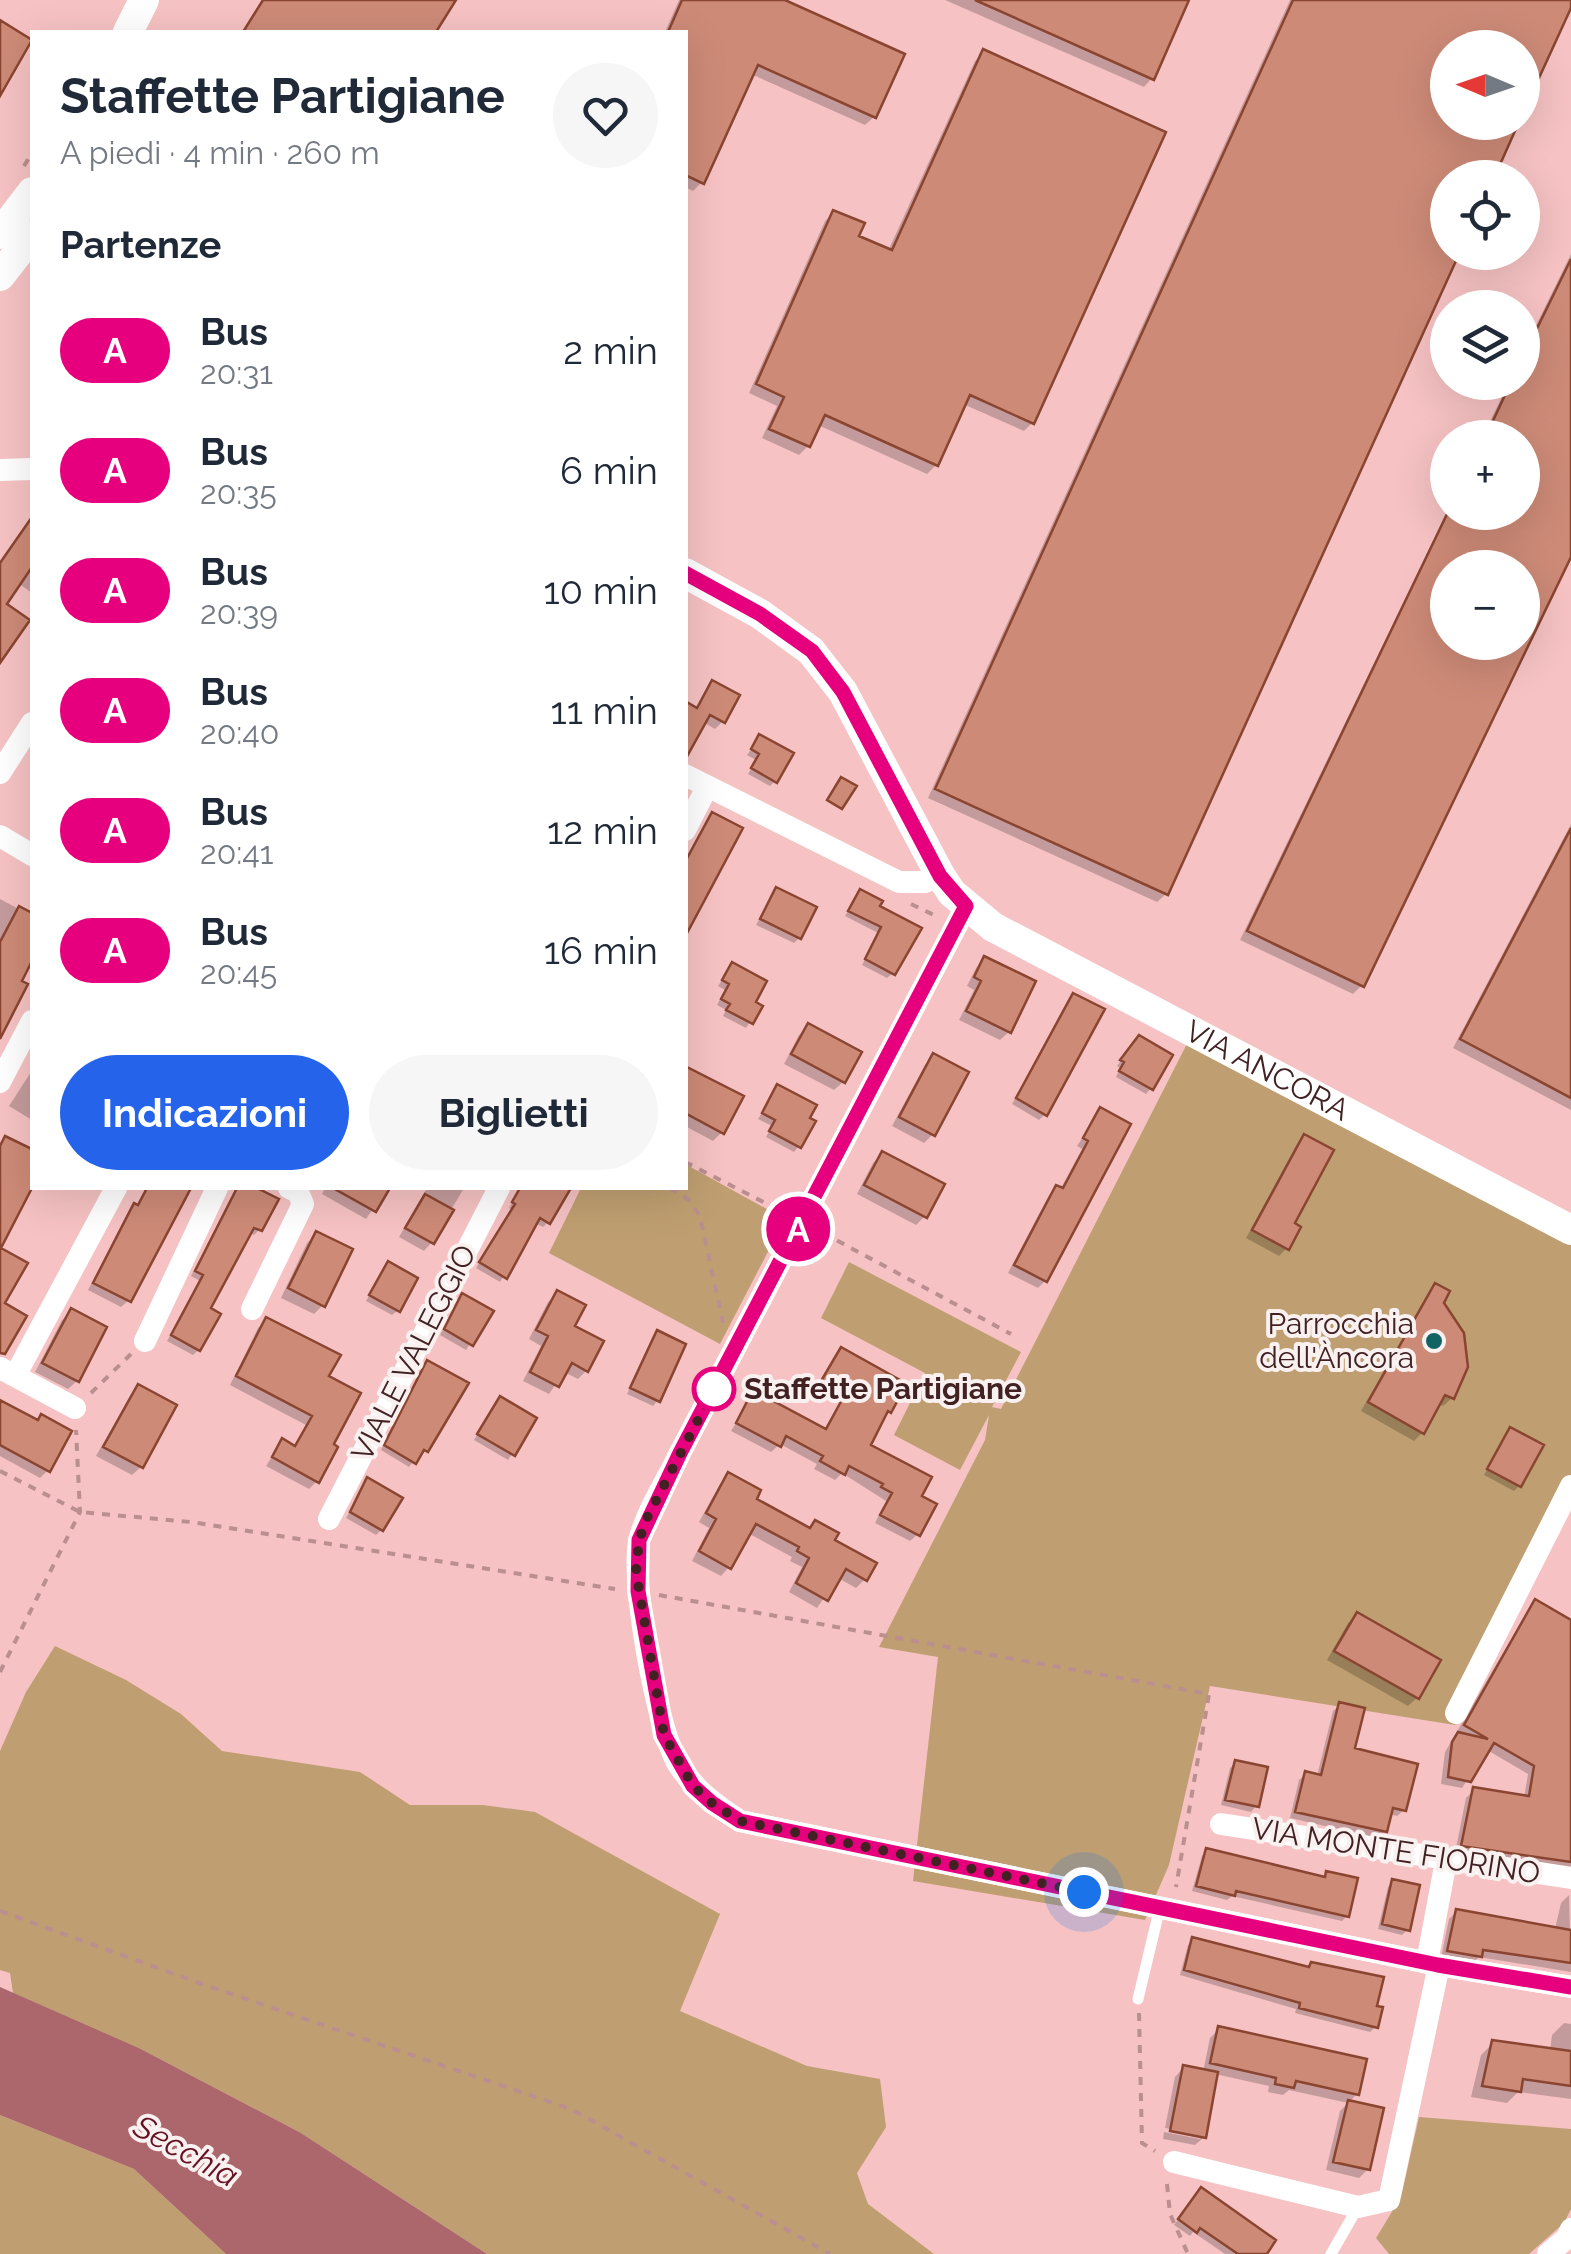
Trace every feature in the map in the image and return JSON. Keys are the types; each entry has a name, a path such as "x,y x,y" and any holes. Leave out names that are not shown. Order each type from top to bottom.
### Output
{"main road":[{"path":"129,30 144,0"},
{"path":"147,30 155,0"},
{"path":"0,234 30,195"},
{"path":"0,277 30,238"},
{"path":"0,277 30,272"},
{"name":"VIA ANCORA","path":"688,575 760,614 812,651 843,692 940,876 966,906 993,927 1571,1230"}],"street":[{"path":"0,458 18,469"},
{"path":"0,773 30,727"},
{"path":"688,777 899,882 925,882 940,876"},
{"path":"688,824 708,787"},
{"path":"0,836 30,854"},
{"path":"966,906 647,1518 639,1540 637,1581 664,1735 693,1786 740,1821 1433,1964 1571,1986"},
{"path":"0,1082 30,1025"},
{"path":"75,1408 8,1372 115,1190"},
{"path":"144,1341 216,1190"},
{"path":"252,1309 303,1204 294,1190"},
{"name":"VIALE VALEGGIO","path":"329,1518 498,1190"},
{"path":"1456,1714 1571,1486"},
{"name":"VIA MONTE FIORINO","path":"1220,1824 1571,1878"},
{"path":"1174,2162 1358,2207 1388,2200 1433,1964 1446,1861"},
{"path":"1548,2254 1571,2230"}],"lane":[{"path":"1138,2000 1166,1908"},
{"path":"1331,2254 1358,2207"}],"path":[{"path":"688,1164 1011,1334"},
{"path":"673,1190 689,1200 700,1216 722,1322 738,1343"},
{"path":"0,1471 80,1512 190,1522 637,1581 1209,1694 1166,1908"},
{"path":"0,1672 80,1512"},
{"path":"0,1911 571,2109 830,2254"},
{"path":"1138,2000 1142,2143 1174,2162 1166,2190 1170,2214 1188,2254"}],"shaded area":[{"path":"1194,1030 1571,1226 1571,1490 1455,1725 1210,1686 1169,1865 1145,1920 913,1881 938,1657 879,1647 985,1440 989,1415 960,1470 894,1435 925,1373 821,1318 849,1262 1021,1352 992,1407 1001,1409"},
{"path":"688,1166 785,1219 720,1344 549,1253 580,1190 688,1190"},
{"path":"55,1646 126,1680 181,1714 222,1751 360,1772 410,1805 483,1805 535,1812 720,1914 680,2011 807,2066 880,2079 886,2127 857,2173 868,2204 934,2254 487,2254 301,2133 139,2048 13,1993 10,1973 0,1970 0,1751 26,1692"},
{"path":"0,2115 134,2169 226,2254 0,2254"},
{"path":"1419,2117 1571,2129 1571,2209 1564,2223 1529,2254 1389,2254 1376,2238 1401,2197"}],"water":[{"name":"Secchia","path":"0,1987 139,2048 301,2133 487,2254 226,2254 134,2169 0,2115"}],"building":[{"path":"263,0 456,0 437,30 244,30"},
{"path":"682,0 785,0 905,54 876,118 758,65 704,184 688,176 688,30 669,30"},
{"path":"975,0 1189,0 1154,80"},
{"path":"1293,0 1571,0 1571,8 1540,76 1540,30 1430,30 1430,140 1511,140 1502,160 1430,160 1430,270 1452,270 1443,290 1430,290 1430,318 1168,895 935,789"},
{"path":"0,20 30,39 30,44 0,96"},
{"path":"983,49 1166,132 1034,424 970,395 938,466 825,415 810,447 769,429 784,397 756,384 833,210 865,223 859,236 892,250"},
{"path":"1571,259 1571,557 1540,621 1540,550 1430,550 1430,660 1521,660 1364,987 1247,931 1439,530 1540,530 1540,420 1493,420 1503,400 1540,400 1540,322"},
{"path":"30,520 30,570 7,604 30,620 0,663 0,563"},
{"path":"712,680 740,695 725,723 710,715 688,755 688,703 697,708"},
{"path":"759,734 794,753 777,783 751,768 759,754 751,749"},
{"path":"841,777 857,786 842,809 827,800"},
{"path":"712,812 743,828 688,931 688,856"},
{"path":"1571,828 1571,1098 1460,1039"},
{"path":"776,887 817,907 801,939 760,919"},
{"path":"860,889 883,901 880,906 922,928 895,975 865,959 881,927 848,911"},
{"path":"19,906 30,912 30,965 22,981 28,984 0,1039 0,942"},
{"path":"984,956 1036,981 1011,1033 966,1011 981,981 974,977"},
{"path":"732,962 767,981 756,1002 763,1006 753,1024 726,1010 730,1004 721,999 729,984 722,980"},
{"path":"1073,993 1105,1009 1047,1116 1016,1098"},
{"path":"808,1023 862,1052 845,1083 791,1054"},
{"path":"1139,1035 1173,1055 1153,1090 1119,1071 1124,1062 1120,1060"},
{"path":"933,1053 969,1072 935,1136 899,1117"},
{"path":"688,1068 744,1096 724,1134 688,1115"},
{"path":"777,1084 817,1105 810,1118 816,1121 801,1148 769,1131 775,1120 762,1113"},
{"path":"1100,1107 1131,1124 1047,1282 1014,1265 1056,1185 1063,1188 1088,1141 1083,1138"},
{"path":"1304,1134 1334,1150 1295,1223 1301,1227 1289,1250 1252,1230"},
{"path":"5,1136 30,1148 31,1190 1,1248 28,1263 5,1303 27,1316 5,1354 0,1353 0,1146"},
{"path":"882,1151 945,1184 927,1218 864,1185"},
{"path":"146,1190 190,1190 131,1302 93,1283 134,1203 138,1205"},
{"path":"236,1190 261,1190 279,1199 262,1231 254,1228 211,1308 221,1314 200,1351 171,1335 203,1275 195,1271"},
{"path":"337,1190 389,1190 376,1212"},
{"path":"519,1190 570,1190 550,1224 540,1218 507,1279 479,1262 515,1204 512,1202"},
{"path":"425,1194 454,1210 434,1244 405,1228"},
{"path":"316,1231 353,1249 325,1307 288,1288"},
{"path":"388,1261 418,1278 400,1312 369,1295"},
{"name":"Parrocchia dell'Àncora","path":"1435,1283 1450,1291 1444,1303 1464,1333 1468,1367 1454,1399 1445,1395 1424,1434 1368,1402"},
{"path":"557,1290 586,1305 575,1326 604,1341 588,1372 572,1363 559,1387 530,1372 548,1336 536,1330"},
{"path":"462,1293 494,1311 473,1346 444,1329"},
{"path":"71,1308 107,1327 79,1382 42,1363"},
{"path":"266,1317 341,1355 329,1376 361,1393 319,1483 272,1457 282,1438 295,1446 312,1416 236,1376"},
{"path":"657,1330 686,1344 660,1402 630,1388"},
{"path":"841,1347 900,1380 893,1393 900,1396 871,1445 932,1477 922,1496 937,1504 920,1536 880,1515 892,1493 881,1487 883,1484 849,1466 845,1475 820,1461 823,1456 786,1436 781,1447 736,1423 753,1390 826,1429 845,1394 821,1381"},
{"path":"427,1360 469,1383 428,1452 424,1450 416,1464 384,1445"},
{"path":"138,1384 177,1405 143,1468 103,1447"},
{"path":"500,1396 537,1418 515,1456 477,1434"},
{"path":"0,1400 38,1420 41,1414 72,1431 50,1472 0,1445"},
{"path":"1510,1427 1544,1445 1521,1487 1487,1469"},
{"path":"728,1472 761,1490 757,1499 810,1528 815,1520 839,1533 835,1540 877,1563 867,1581 846,1569 828,1601 796,1583 809,1558 797,1551 799,1547 756,1524 731,1569 699,1551 716,1519 706,1513"},
{"path":"367,1477 403,1498 383,1531 350,1512"},
{"path":"1535,1599 1571,1620 1571,1862 1461,1846 1473,1787 1529,1796 1534,1766 1494,1743 1471,1782 1448,1777 1452,1742 1458,1732 1488,1739 1464,1725"},
{"path":"1357,1612 1441,1660 1419,1699 1334,1651"},
{"path":"1339,1702 1365,1708 1355,1748 1418,1764 1406,1811 1393,1808 1387,1832 1295,1812 1305,1771 1321,1775"},
{"path":"1235,1760 1268,1767 1259,1807 1225,1800"},
{"path":"1206,1848 1325,1877 1326,1871 1358,1878 1349,1917 1236,1891 1235,1896 1196,1886"},
{"path":"1392,1879 1420,1885 1410,1931 1382,1924"},
{"path":"1456,1909 1571,1930 1571,1963 1483,1950 1482,1957 1447,1951"},
{"path":"1192,1937 1309,1967 1311,1962 1384,1977 1377,2006 1383,2007 1378,2028 1299,2008 1300,2003 1184,1970"},
{"path":"1218,2026 1367,2059 1359,2095 1296,2081 1294,2088 1275,2084 1276,2078 1210,2063"},
{"path":"1492,2040 1571,2051 1571,2086 1523,2079 1521,2092 1482,2086"},
{"path":"1183,2065 1218,2072 1206,2138 1170,2131"},
{"path":"1348,2100 1384,2108 1370,2170 1333,2162"},
{"path":"1201,2187 1276,2240 1267,2254 1238,2254 1200,2228 1197,2233 1178,2219"}],"bus line":[{"name":"A","path":"688,575 760,614 812,651 843,692 940,876 966,906 680,1453 639,1540 638,1591 664,1735 676,1760 693,1786 740,1821 1438,1965 1571,1987"}],"place":[{"name":"Parrocchia dell'Àncora","path":"1434,1341"},
{"name":"Staffette Partigiane","path":"714,1389"}],"route":[{"path":"714,1389 647,1518 639,1540 636,1572 664,1735 693,1786 740,1821 1084,1892"}]}
